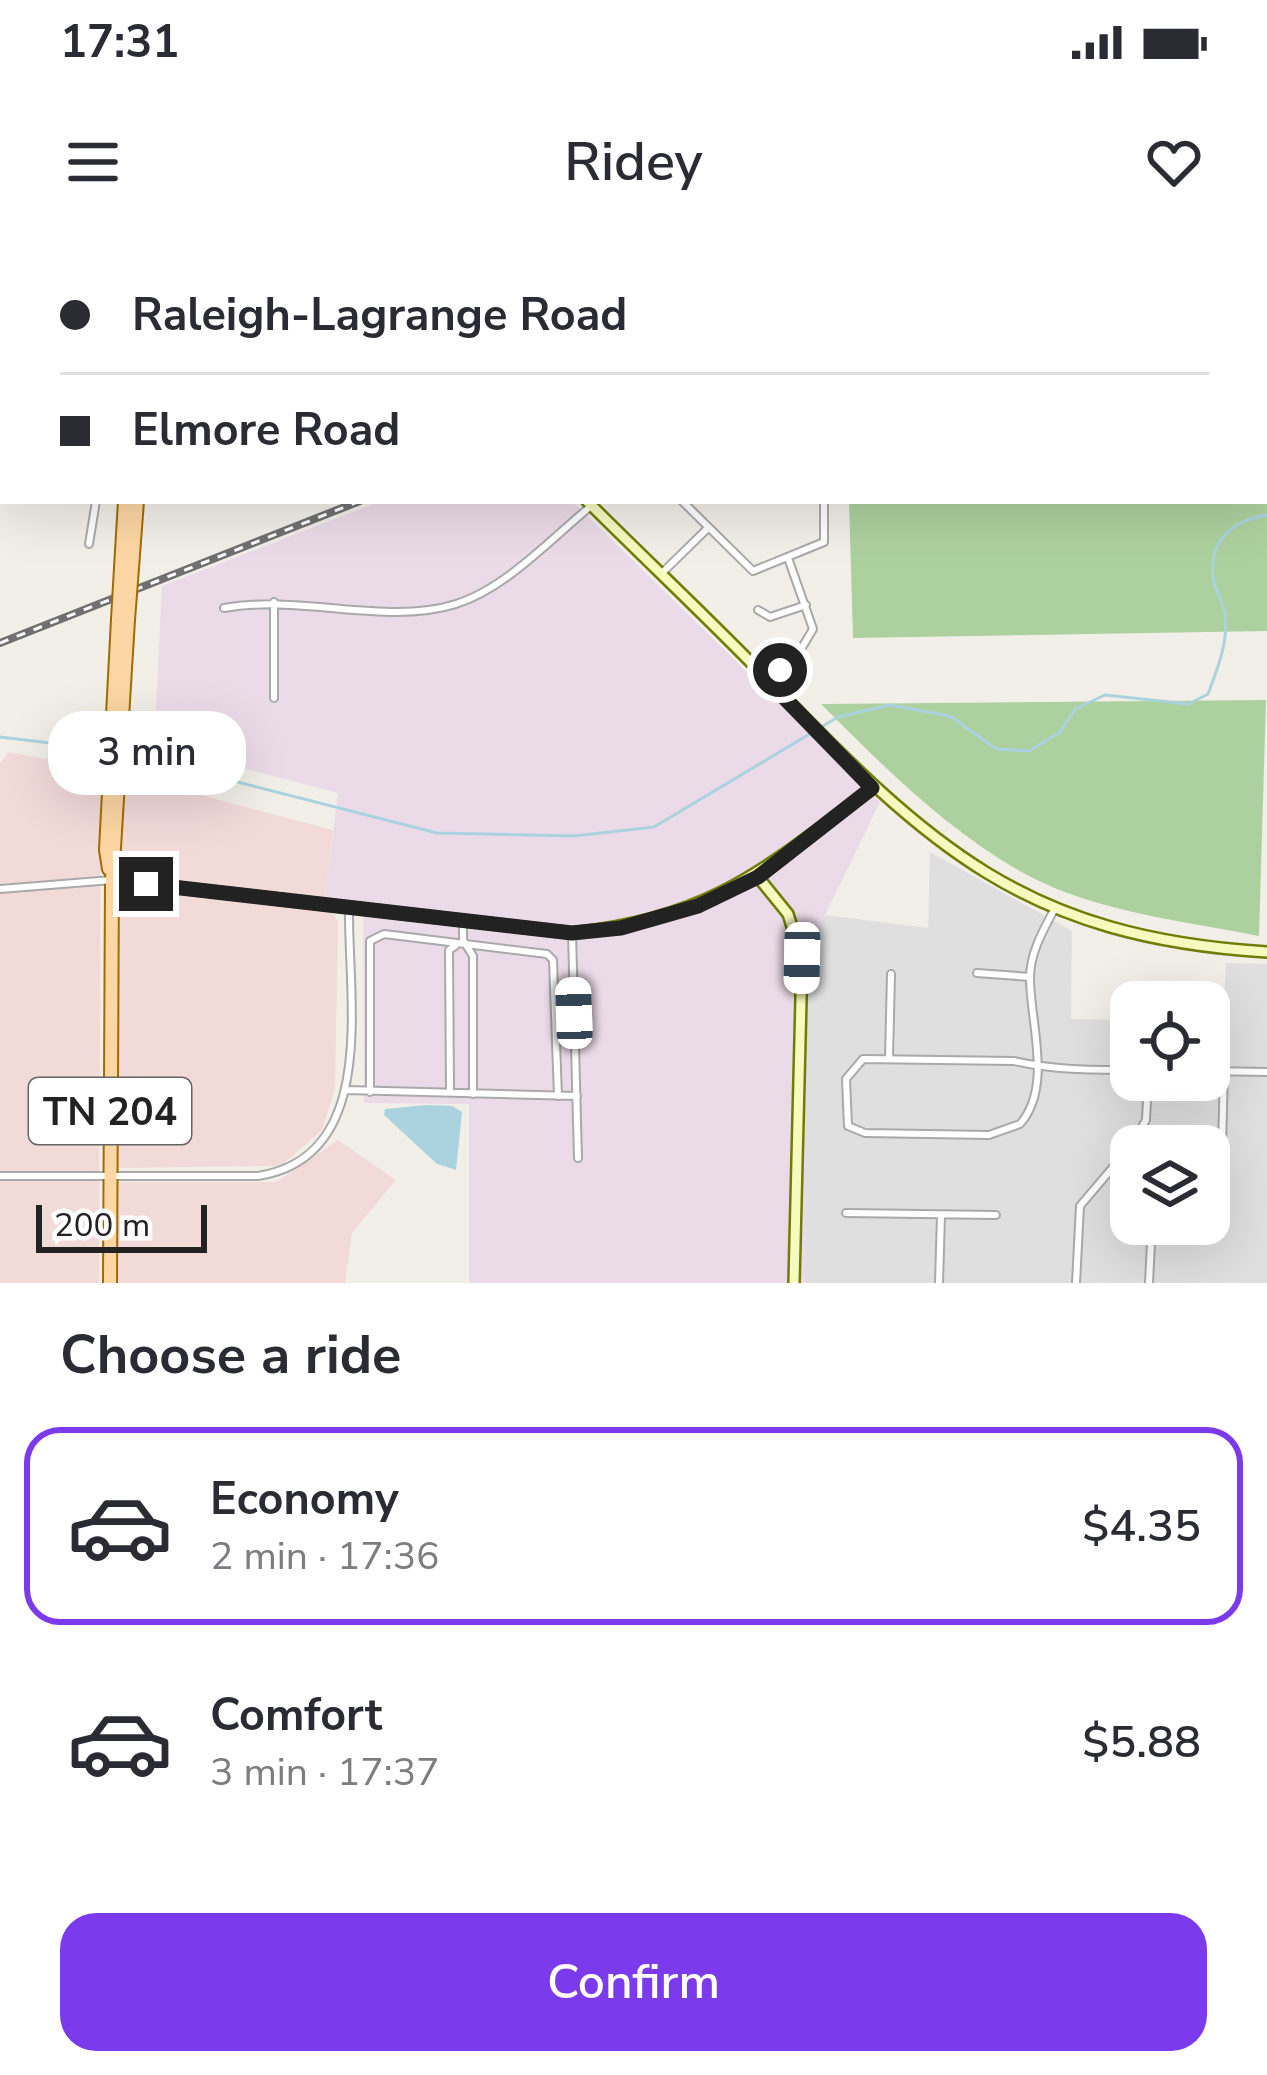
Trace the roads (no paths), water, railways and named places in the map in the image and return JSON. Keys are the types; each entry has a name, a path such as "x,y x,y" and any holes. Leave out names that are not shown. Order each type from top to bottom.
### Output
{"main road":[{"name":"TN 204","path":"110,1283 112,880 125,504"},
{"name":"TN 204","path":"126,568 137,504"}],"street":[{"path":"89,544 96,504"},
{"path":"224,608 274,602 417,612 459,604 520,566 588,504"},
{"path":"590,504 872,788 944,849 994,881 1130,933 1211,948 1267,952"},
{"path":"685,504 753,571 824,542 824,504"},
{"path":"662,573 708,528"},
{"path":"766,679 810,637 806,604 788,558"},
{"path":"274,602 274,698"},
{"path":"758,610 770,617 806,604"},
{"path":"0,890 112,880 572,933 666,918 758,877 872,788"},
{"path":"758,877 788,914 802,958 794,1283"},
{"path":"1055,908 1030,976 1036,1066 1032,1107 1021,1124 989,1135 865,1133 848,1126 850,1068 863,1059 889,1057 1036,1066 1110,1069"},
{"path":"0,1176 258,1176 290,1169 330,1135 347,1090 349,910"},
{"path":"464,922 462,943 473,956 473,1094"},
{"path":"572,933 578,1158"},
{"path":"370,1092 370,956 376,935 548,954 553,961 558,1096"},
{"path":"450,1093 449,950 462,943"},
{"path":"348,956 370,956"},
{"path":"977,973 1030,976"},
{"path":"889,1057 891,974"},
{"path":"1230,1072 1267,1072"},
{"path":"347,1090 577,1096"},
{"path":"1076,1283 1080,1206 1110,1171"},
{"path":"846,1213 996,1215"},
{"path":"939,1283 940,1215"},
{"path":"1149,1283 1151,1245"}],"water":[{"path":"452,1106 462,1112 456,1170 437,1164 384,1115 385,1109"}],"waterway":[{"path":"124,753 437,833 574,836 654,827 838,717 890,705 950,716 996,749 1029,751 1060,732 1075,709 1105,695 1189,704 1208,694 1226,632 1213,577 1215,552 1234,527 1267,515"},
{"path":"0,737 109,750"}],"railway":[{"path":"0,643 352,504"}]}
